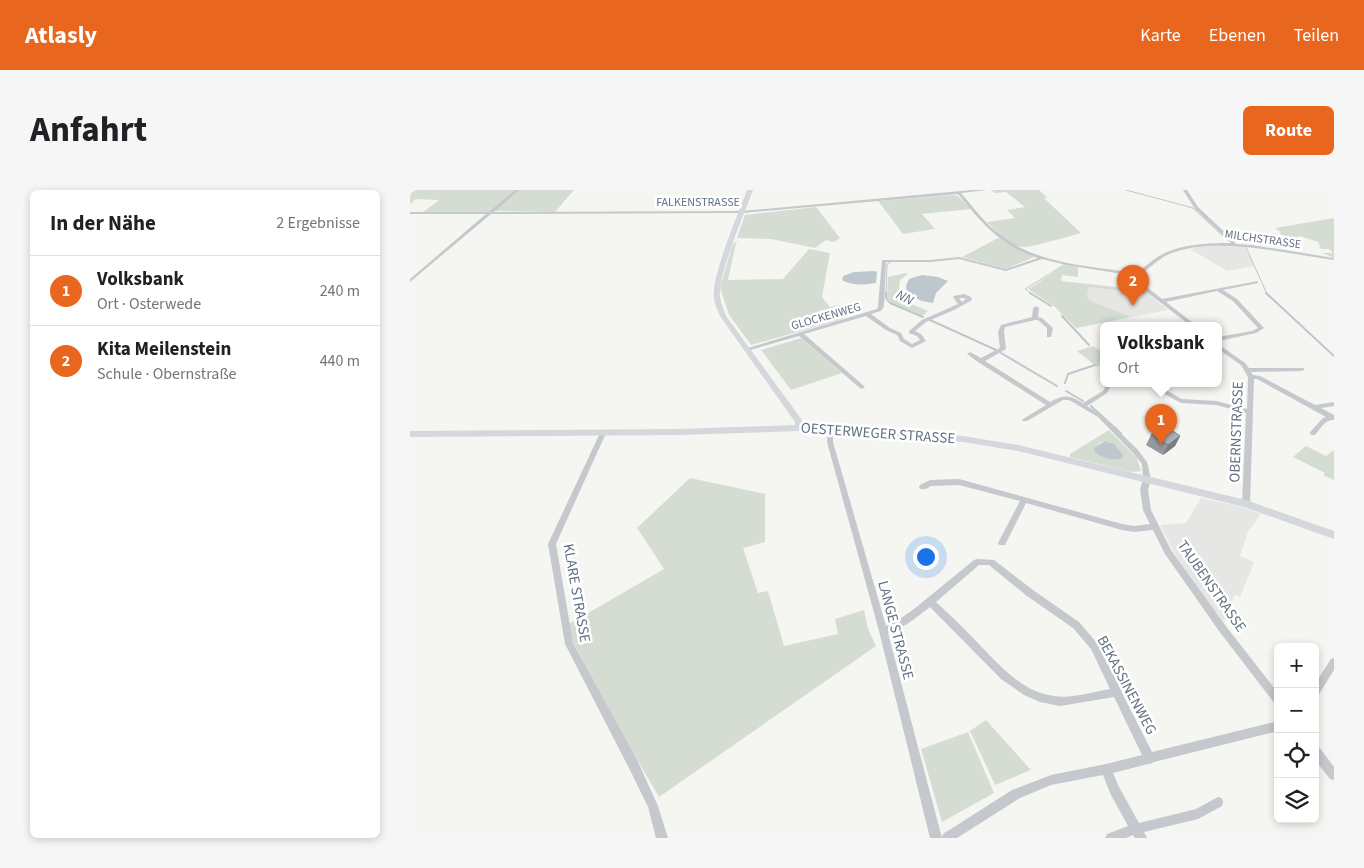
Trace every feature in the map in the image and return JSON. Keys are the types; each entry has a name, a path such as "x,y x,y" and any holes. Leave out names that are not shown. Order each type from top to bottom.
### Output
{"main road":[{"path":"750,190 721,272 717,298 723,316 799,422 799,428"},
{"name":"OESTERWEGER STRASSE","path":"410,434 603,433 799,428 990,442 1246,504 1334,534"}],"street":[{"path":"410,281 517,190"},
{"name":"FALKENSTRASSE","path":"410,213 742,212 985,190"},
{"path":"1185,190 1196,208 1233,243"},
{"path":"959,193 1002,239 1041,258 1062,264 1101,268 1137,275 1146,289 1189,322"},
{"name":"MILCHSTRASSE","path":"1137,275 1171,252 1213,243 1233,243 1334,259"},
{"name":"GLOCKENWEG","path":"748,349 880,309 884,261 931,261 959,258 1006,270 1041,258"},
{"path":"1162,301 1256,282"},
{"path":"1219,290 1235,300 1260,328 1254,332 1222,338"},
{"path":"911,332 922,321 945,312 960,303"},
{"path":"1035,318 1036,308"},
{"path":"867,314 888,330 899,334 911,332 919,335 923,341 912,346 908,345 899,334"},
{"path":"980,361 1003,349 1001,332 1003,326 1035,318 1040,319 1050,328 1049,336"},
{"path":"800,334 862,387"},
{"name":"OBERNSTRASSE","path":"1222,350 1250,374 1246,504"},
{"path":"970,354 1050,405"},
{"path":"1250,374 1302,369"},
{"path":"1250,374 1333,417"},
{"path":"1084,405 1105,392 1108,387"},
{"path":"1162,387 1163,391 1181,401 1216,403 1250,412"},
{"path":"1025,420 1066,397 1084,405 1100,416 1136,452 1145,464 1147,479"},
{"path":"1315,407 1334,404"},
{"path":"1313,433 1325,419 1333,417"},
{"name":"LANGE STRASSE","path":"830,429 830,442 883,631 936,838"},
{"name":"KLARE STRASSE","path":"603,433 552,544 569,644 634,766 653,806 662,838"},
{"name":"TAUBENSTRASSE","path":"1147,479 1144,500 1155,528 1168,552 1274,696"},
{"path":"923,487 930,483 959,482 1122,527 1134,529 1155,528"},
{"path":"1002,543 1024,500"},
{"name":"BEKASSINENWEG","path":"883,631 892,630 976,562 991,562 1030,593 1076,625 1094,646 1150,758"},
{"path":"930,601 967,637 996,670 1016,686 1031,694 1055,701 1118,692"},
{"path":"1318,688 1334,662"},
{"path":"947,838 1016,794 1050,780 1106,769 1274,727"},
{"path":"1319,756 1334,775"},
{"path":"1106,769 1138,834"},
{"path":"1111,838 1138,834 1198,814 1218,802"}],"shaded area":[{"path":"410,190 515,190 490,212 423,212 439,200 416,199 410,204"},
{"path":"518,190 574,190 555,212 494,211"},
{"path":"991,190 1039,190 1047,197 1044,198 1081,233 1026,247 1012,244 987,222 1015,218 1007,210 1025,207 1006,192 995,193"},
{"path":"958,196 971,209 922,214 935,229 903,234 878,201"},
{"path":"816,207 840,238 834,242 826,240 815,248 771,239 737,238 745,215"},
{"path":"1334,218 1334,258 1323,253 1333,253 1329,249 1321,249 1318,242 1300,236 1295,238 1279,234 1281,232 1275,228"},
{"path":"998,238 1034,257 1006,269 962,257"},
{"path":"739,241 736,243 728,280 783,279 809,249 830,253 822,297 830,307 840,305 846,312 843,319 751,345 729,315 720,288 733,243"},
{"path":"1215,244 1244,245 1254,266 1227,271 1190,249"},
{"path":"1065,265 1078,267 1078,277 1062,275 1061,281 1143,290 1148,294 1089,287 1087,297 1092,301 1131,317 1076,328 1055,307 1028,289"},
{"path":"854,272 877,272 876,283 859,284 842,280 843,276"},
{"path":"908,274 900,280 900,293 906,301 928,311 922,316 892,303 887,297 888,277"},
{"path":"922,275 938,277 948,281 936,293 933,303 922,301 907,294 906,286 909,279"},
{"path":"1089,287 1148,294 1168,310 1131,317 1092,301 1087,297"},
{"path":"801,338 842,373 791,390 761,350"},
{"path":"1093,346 1100,350 1100,365 1097,367 1077,351"},
{"path":"1109,430 1137,458 1141,471 1131,472 1070,457 1070,454","holes":["1105,441 1116,447 1121,459 1116,460 1103,457 1098,444"]},
{"path":"1105,441 1114,444 1123,455 1121,459 1114,460 1100,456 1095,452 1094,448"},
{"path":"1306,446 1326,456 1334,450 1334,480 1323,475 1325,473 1293,457"},
{"path":"690,478 765,494 765,542 743,548 758,593 768,591 784,646 838,634 835,619 864,610 868,629 876,646 659,797 610,714 573,642 569,624 664,569 637,528"},
{"path":"1201,498 1242,507 1261,514 1248,532 1240,556 1254,562 1240,597 1235,595 1224,622 1199,591 1173,551 1160,525 1186,523"},
{"path":"986,720 1031,770 995,785 970,731"},
{"path":"968,732 994,793 942,822 921,749"}],"building":[{"path":"1165,426 1180,436 1168,445 1151,435"}],"waterway":[{"path":"1126,190 1193,208 1227,240"},
{"path":"1245,245 1267,294"},
{"name":"NN","path":"886,294 887,264 891,262"},
{"path":"1032,294 1025,289 1064,265"},
{"path":"1030,293 1051,306"},
{"name":"NN","path":"886,294 886,298 890,303 923,317"},
{"path":"1267,294 1334,356"},
{"path":"1062,316 1089,345"},
{"name":"NN","path":"930,320 996,350"},
{"name":"NN","path":"1001,353 1057,386"},
{"path":"1065,383 1068,374 1095,365"},
{"name":"NN","path":"1066,391 1083,401"},
{"name":"NN","path":"1091,406 1116,429"},
{"name":"NN","path":"1116,429 1121,434"}],"place":[{"name":"Kita Meilenstein","path":"1133,306"},
{"name":"Volksbank","path":"1161,445"}]}
